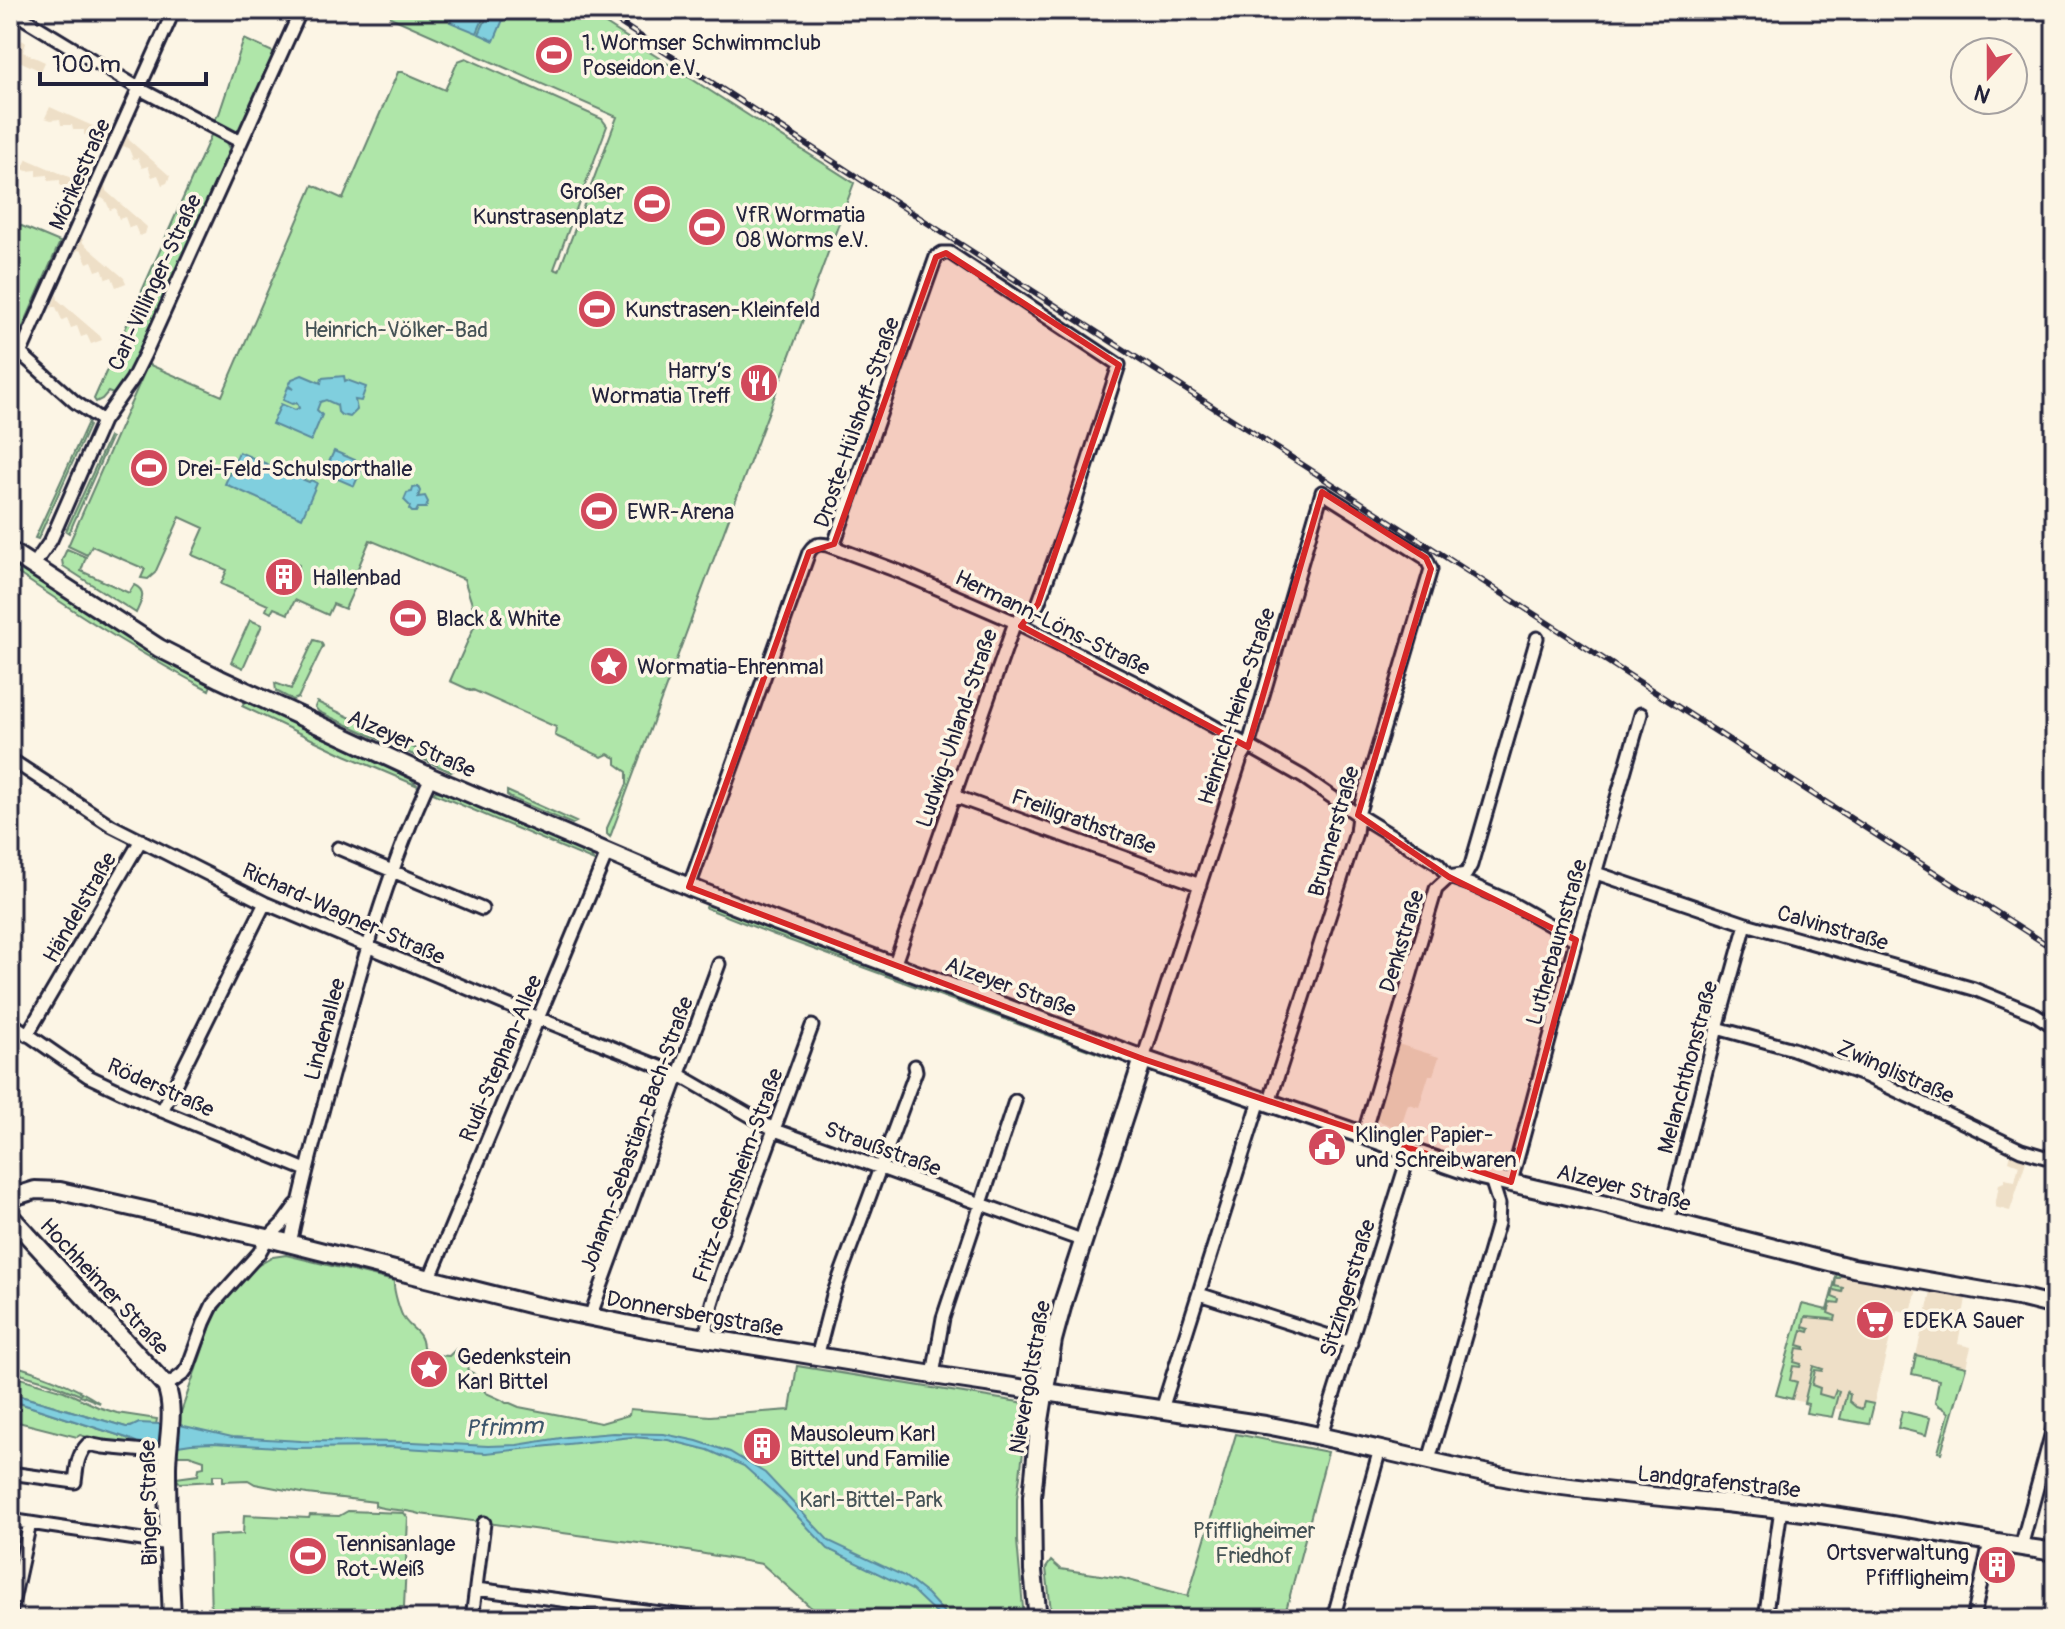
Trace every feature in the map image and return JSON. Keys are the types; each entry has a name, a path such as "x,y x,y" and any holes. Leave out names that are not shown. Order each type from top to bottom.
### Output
{"street":[{"path":"10,10 140,89 241,142"},
{"name":"Mörikestraße","path":"20,354 174,10"},
{"name":"Carl-Villinger-Straße","path":"33,566 51,540 103,421 132,380 145,354 301,10"},
{"name":"Droste-Hülshoff-Straße","path":"689,887 809,552 820,543 833,547 936,257 946,253 954,255 1049,319"},
{"name":"Ludwig-Uhland-Straße","path":"894,966 1015,622 1038,604 1074,506 1119,365 1049,319"},
{"path":"10,344 75,402 103,421"},
{"name":"Heinrich-Heine-Straße","path":"1143,1059 1241,758 1248,747 1322,492 1426,558 1431,569"},
{"name":"Hermann-Löns-Straße","path":"833,547 900,572 1015,622 1144,687 1303,777 1438,864 1449,877 1508,901 1576,940"},
{"name":"Alzeyer Straße","path":"10,551 159,648 431,777 689,887 1143,1059 1491,1179 1853,1268 2055,1306"},
{"name":"Brunnerstraße","path":"1162,1409 1356,833 1358,815 1431,569"},
{"name":"Denkstraße","path":"1363,1136 1436,889 1449,877 1466,874 1471,865 1537,638"},
{"name":"Lutherbaumstraße","path":"1511,1182 1641,714"},
{"name":"Richard-Wagner-Straße","path":"10,759 112,826 265,903 678,1074"},
{"name":"Lindenallee","path":"290,1244 306,1170 367,946 431,777"},
{"name":"Freiligrathstraße","path":"954,796 1200,885"},
{"name":"Händelstraße","path":"27,1035 141,840"},
{"path":"338,848 482,909"},
{"name":"Rudi-Stephan-Allee","path":"429,1280 607,853"},
{"name":"Calvinstraße","path":"1596,873 1746,924 1974,989 2035,1014 2055,1027"},
{"path":"162,1111 265,903"},
{"name":"Melanchthonstraße","path":"1668,1221 1746,924"},
{"name":"Johann-Sebastian-Bach-Straße","path":"590,1317 719,964"},
{"name":"Röderstraße","path":"10,1022 88,1076 162,1111 306,1170"},
{"name":"Fritz-Gernsheim-Straße","path":"705,1339 721,1274 812,1026"},
{"name":"Zwinglistraße","path":"1717,1028 1793,1049 1866,1076 2021,1150 2055,1160"},
{"name":"Nievergoltstraße","path":"1038,1619 1031,1515 1035,1464 1058,1320 1143,1059"},
{"path":"817,1357 833,1295 881,1169 916,1071 915,1066"},
{"name":"Straußstraße","path":"678,1074 775,1130 1084,1241"},
{"path":"933,1375 943,1318 1015,1101"},
{"name":"Sitzingerstraße","path":"1321,1435 1410,1152"},
{"path":"1429,1460 1498,1223 1499,1204 1491,1179"},
{"name":"Donnersbergstraße","path":"10,1198 35,1190 60,1191 590,1317 705,1339 1321,1435 1380,1449"},
{"name":"Lindenallee","path":"166,1386 188,1367 213,1304 259,1253 299,1199"},
{"name":"Hochheimer Straße","path":"10,1216 166,1386"},
{"path":"1199,1294 1351,1343"},
{"name":"Binger Straße","path":"166,1386 171,1404 167,1452 172,1619"},
{"path":"2021,1547 2055,1421"},
{"path":"10,1473 75,1482 80,1454 88,1444 167,1452"},
{"path":"1333,1619 1380,1449"},
{"name":"Landgrafenstraße","path":"1380,1449 1522,1480 1781,1509 2055,1552"},
{"path":"1765,1619 1781,1509"},
{"path":"10,1520 169,1544"},
{"path":"10,1614 30,1523"},
{"path":"472,1619 484,1523"},
{"path":"1973,1619 1990,1542"},
{"path":"476,1589 707,1619"}],"highlighted area":[{"path":"946,253 1119,365 1038,604 1021,626 1248,747 1322,492 1426,558 1431,569 1358,815 1449,877 1576,940 1511,1182 1143,1059 689,887 809,552 834,544 936,257"}],"shaded area":[{"path":"22,40 26,43 23,52 45,62 41,71 19,61 14,70 10,68"},
{"path":"50,107 106,132 111,129 103,149 95,134 84,135 84,130 61,125 60,119 45,118"},
{"path":"127,134 129,140 170,176 167,183 162,185 158,175 152,177 148,166 142,168 129,149 124,146 121,149"},
{"path":"27,159 83,183 88,182 80,200 71,186 60,186 60,180 48,181 48,175 37,176 37,170 22,169"},
{"path":"105,185 106,191 147,227 145,234 139,236 135,226 129,228 125,217 119,219 115,208 110,210 106,201 98,199"},
{"path":"82,237 83,243 126,283 116,287 112,277 106,279 102,269 96,271 92,261 87,263 82,251 75,253"},
{"path":"57,294 58,300 102,340 91,344 87,335 81,337 77,326 71,328 67,318 62,320 56,307 50,310"},
{"path":"1398,1044 1439,1057 1433,1075 1429,1075 1419,1107 1408,1104 1400,1129 1376,1120"},
{"path":"2011,1153 2027,1158 2010,1211 1995,1207 1999,1184 2004,1179 2015,1181 2019,1165 2009,1161"},
{"name":"EDEKA Sauer","path":"1837,1273 1917,1289 1911,1313 1897,1310 1871,1415 1776,1395 1802,1304 1827,1310"},
{"path":"1931,1292 1966,1298 1958,1344 1971,1347 1966,1367 1916,1355"}],"green space":[{"name":"Heinrich-Völker-Bad","path":"392,10 584,10 854,183 610,837 607,828 627,784 627,772 616,764 616,758 608,754 602,757 558,737 555,735 556,727 450,681 477,620 464,579 370,540 352,582 356,585 345,609 333,604 328,615 295,600 288,614 274,608 271,613 266,610 268,605 221,584 227,570 192,555 204,528 180,517 155,573 148,579 141,578 145,569 92,546 87,555 68,546 148,364 222,396 313,185 343,199 398,72 445,90 458,61 466,58 602,119 607,126 554,269 559,271 617,117 390,17","holes":["290,560 299,565 298,575 287,583 281,579"]},
{"path":"244,39 275,53 243,126 235,132 209,118 215,119 219,114"},
{"path":"212,133 228,146 229,158 132,370 113,394 108,392 96,402 94,399"},
{"path":"12,222 60,242 16,337 10,333"},
{"path":"88,422 89,426 38,539 35,538"},
{"path":"111,438 69,533 66,531"},
{"path":"67,549 86,557 81,571 129,593 134,585 138,587 142,597 136,613 63,566"},
{"path":"10,561 131,641 211,685 209,690 83,616 10,568"},
{"path":"250,620 262,625 243,668 231,662"},
{"path":"314,640 323,646 298,698 293,700 276,691 275,683 291,689"},
{"path":"245,701 411,779 418,786 242,706"},
{"path":"317,702 457,768 451,772 319,712 315,707"},
{"path":"436,791 589,854 594,861 433,793"},
{"path":"507,791 576,822 572,824 511,798"},
{"path":"708,902 1118,1057 1116,1060 772,934 706,908"},
{"name":"Karl-Bittel-Park","path":"286,1255 394,1281 401,1312 419,1334 423,1347 436,1355 449,1356 456,1349 465,1358 468,1371 478,1378 476,1380 486,1393 519,1407 601,1423 629,1415 630,1409 710,1416 790,1410 797,1366 1025,1403 1028,1414 1017,1498 1017,1541 1024,1619 824,1619 762,1564 653,1545 386,1509 375,1506 375,1502 307,1494 248,1480 223,1481 223,1475 213,1475 213,1481 180,1483 176,1478 198,1475 199,1468 204,1467 204,1460 175,1455 179,1418 214,1317 235,1286 257,1266 273,1257"},
{"path":"1837,1273 1841,1274 1840,1278 1836,1278 1835,1286 1843,1288 1842,1292 1834,1290 1832,1297 1840,1300 1839,1304 1831,1303 1828,1313 1836,1316 1835,1320 1805,1317 1803,1327 1810,1329 1809,1332 1802,1330 1798,1345 1805,1349 1797,1348 1794,1362 1801,1364 1800,1367 1793,1366 1790,1380 1797,1382 1792,1399 1776,1395 1802,1304 1827,1310"},
{"path":"1916,1355 1966,1367 1941,1453 1938,1452 1949,1413 1935,1402 1939,1380 1912,1374"},
{"path":"10,1364 56,1380 100,1403 10,1371"},
{"path":"1813,1366 1823,1369 1815,1370 1812,1385 1820,1388 1819,1394 1833,1398 1836,1390 1839,1391 1832,1417 1806,1413 1808,1404 1804,1403"},
{"path":"10,1375 64,1391 117,1413 157,1419 156,1425 126,1427 10,1393"},
{"path":"1847,1392 1849,1401 1856,1407 1862,1409 1864,1402 1874,1404 1869,1424 1840,1419"},
{"path":"10,1400 127,1438 138,1445 77,1437 10,1420"},
{"path":"1902,1411 1930,1418 1926,1435 1898,1428"},
{"name":"Pfiffligheimer Friedhof","path":"1236,1434 1328,1452 1285,1614 1302,1619 1052,1619 1046,1568 1051,1561 1060,1569 1121,1578 1188,1596"},
{"name":"Tennisanlage Rot-Weiß","path":"348,1511 404,1513 408,1518 404,1607 400,1607 399,1619 211,1619 209,1536 243,1534 244,1515 309,1518 310,1515 339,1516"}],"water":[{"path":"456,10 487,10 477,33 450,22"},
{"path":"490,10 505,15 494,41 479,34"},
{"path":"302,375 321,383 322,378 344,376 345,381 366,387 361,401 355,400 357,410 350,417 341,415 337,405 326,400 320,402 317,410 322,415 311,441 272,424 281,404 295,410 299,408 297,403 283,400 288,387 294,389 289,385 292,379"},
{"path":"334,451 364,464 354,486 324,473"},
{"path":"239,452 317,483 302,518 225,484"},
{"path":"418,487 418,497 425,496 428,502 426,508 412,512 404,500 407,493"},
{"path":"10,1393 126,1427 139,1423 180,1425 232,1437 488,1446 613,1433 664,1434 697,1441 730,1452 765,1473 829,1541 904,1576 927,1594 950,1619 942,1619 912,1590 828,1549 784,1502 744,1466 708,1450 668,1440 632,1437 486,1453 389,1447 295,1448 213,1443 178,1446 176,1449 138,1445 127,1438 10,1400"}],"railway":[{"path":"600,10 2055,950"}],"place":[{"name":"1. Wormser Schwimmclub Poseidon e.V.","path":"554,55"},
{"name":"Großer Kunstrasenplatz","path":"652,204"},
{"name":"VfR Wormatia 08 Worms e.V.","path":"707,227"},
{"name":"Kunstrasen-Kleinfeld","path":"597,309"},
{"name":"Harry’s Wormatia Treff","path":"759,383"},
{"name":"Drei-Feld-Schulsporthalle","path":"149,468"},
{"name":"EWR-Arena","path":"599,511"},
{"name":"Hallenbad","path":"284,577"},
{"name":"Black & White","path":"408,618"},
{"name":"Wormatia-Ehrenmal","path":"609,666"},
{"name":"Klingler Papier- und Schreibwaren","path":"1327,1147"},
{"name":"EDEKA Sauer","path":"1875,1320"},
{"name":"Gedenkstein Karl Bittel","path":"429,1369"},
{"name":"Mausoleum Karl Bittel und Familie","path":"762,1446"},
{"name":"Tennisanlage Rot-Weiß","path":"308,1556"},
{"name":"Ortsverwaltung Pfiffligheim","path":"1997,1565"}],"water label":[{"name":"Pfrimm","path":"504,1427"}]}
